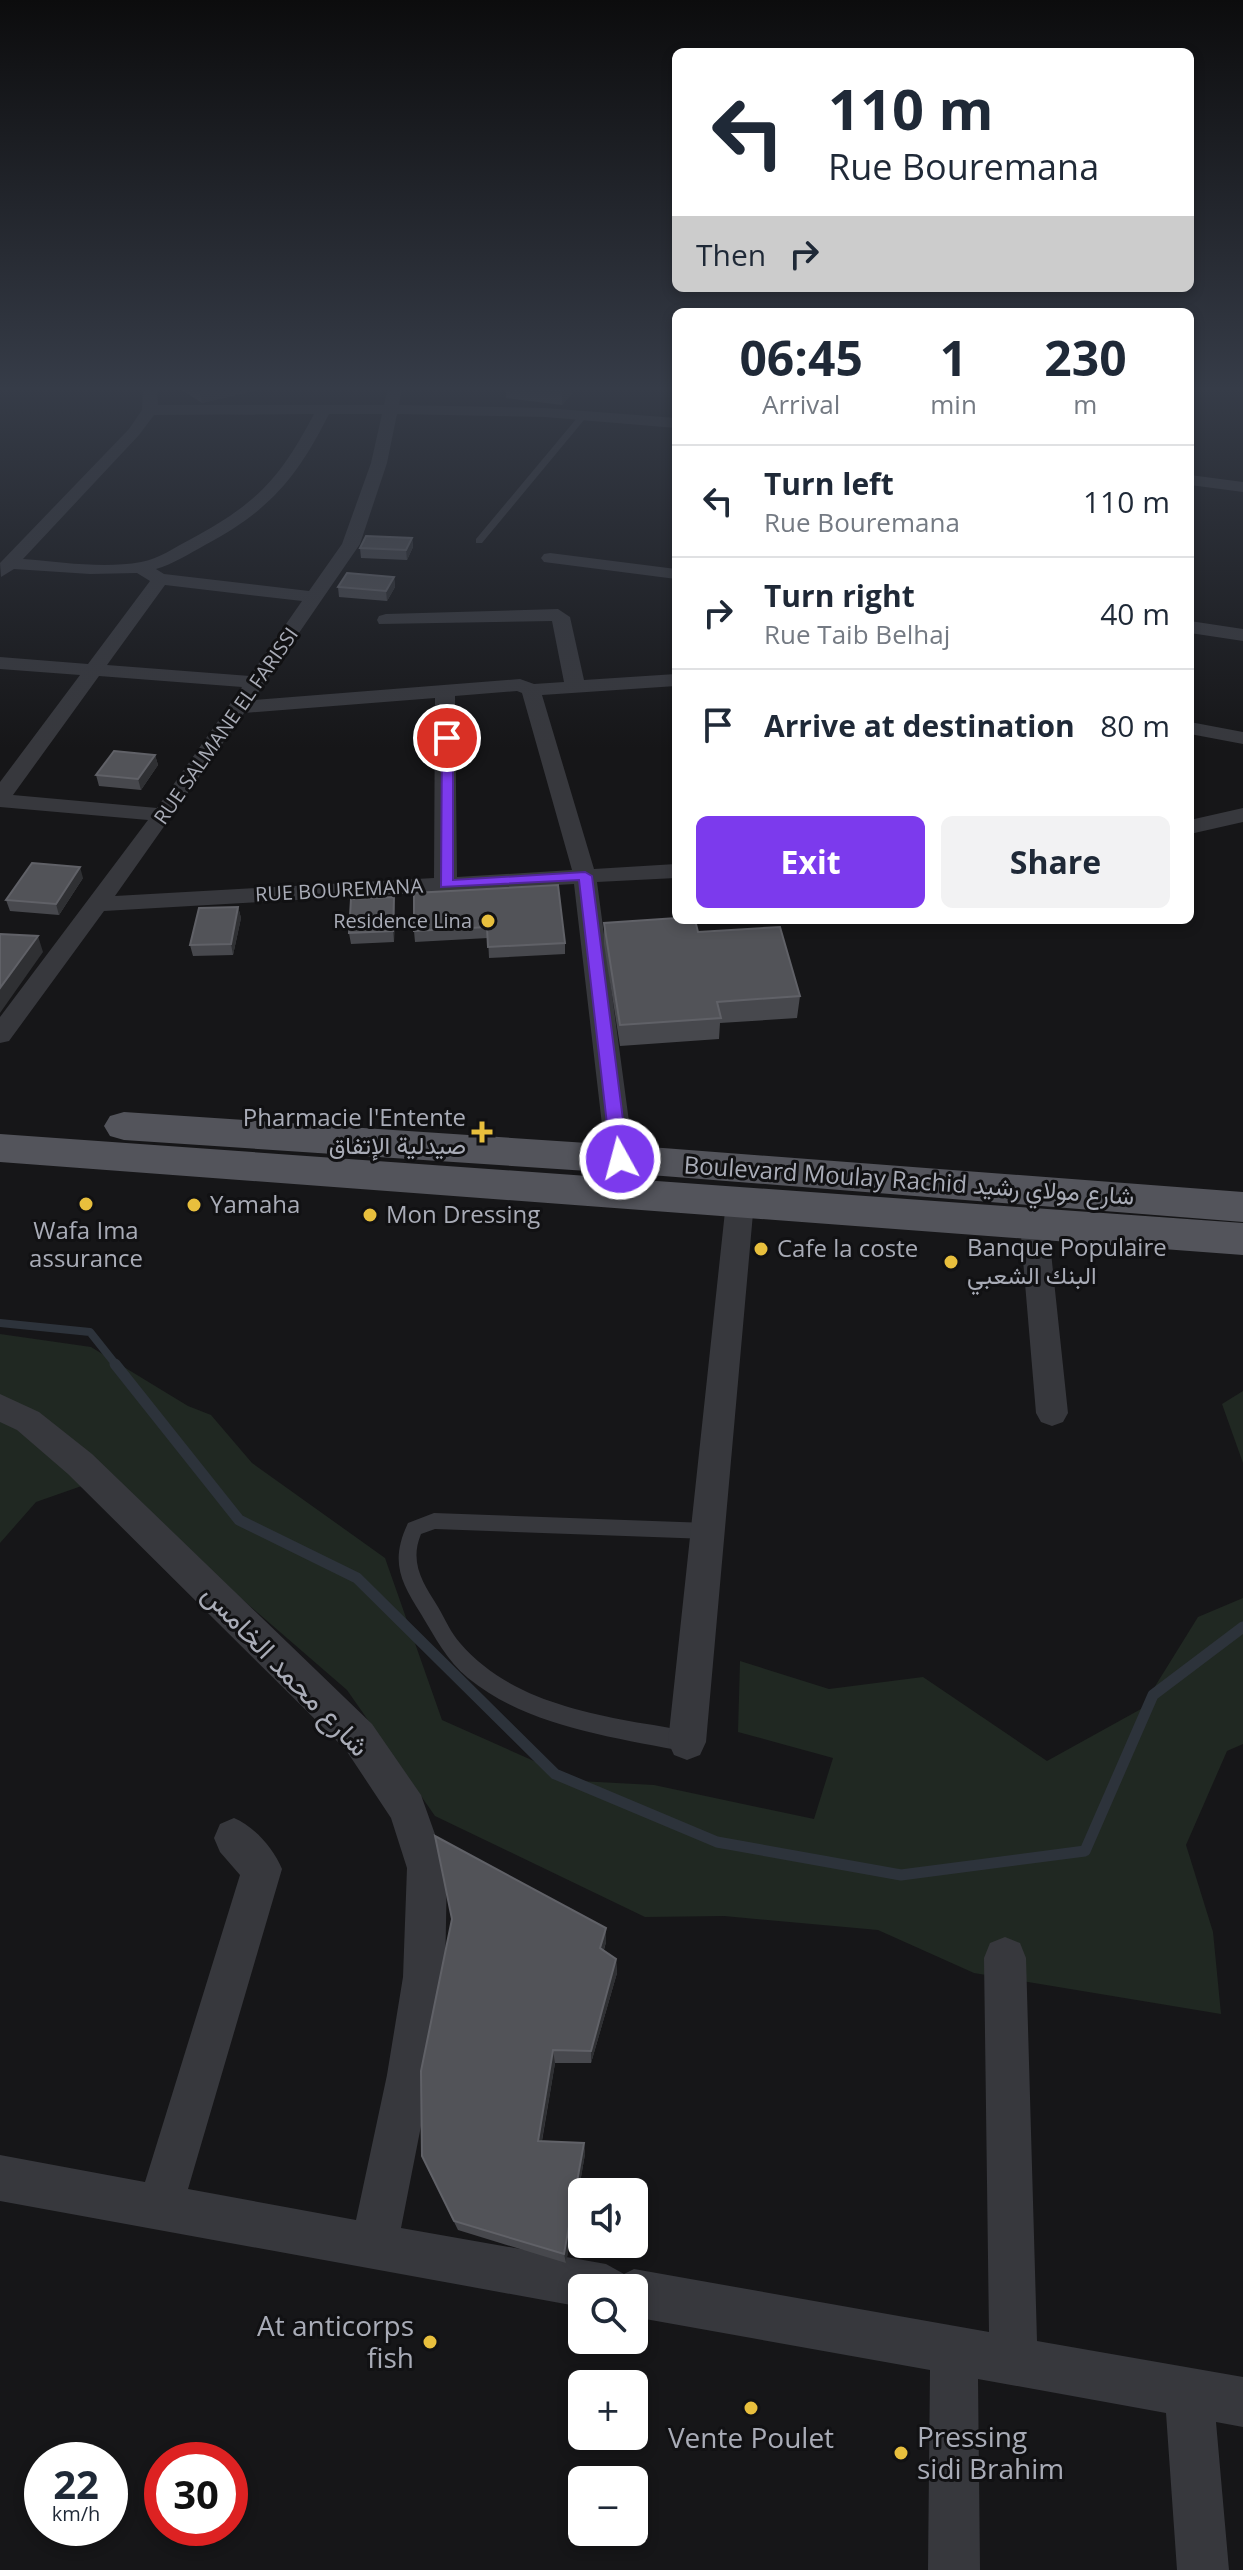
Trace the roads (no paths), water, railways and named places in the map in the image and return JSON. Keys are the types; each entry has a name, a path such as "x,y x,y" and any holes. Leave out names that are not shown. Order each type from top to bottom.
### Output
{"main road":[{"name":"Boulevard Moulay Rachid شارع مولاي رشيد","path":"0,1118 620,1159 1243,1207"},
{"name":"Boulevard Moulay Rachid شارع مولاي رشيد","path":"0,1148 1243,1239"}],"street":[{"path":"5,568 61,508"},
{"path":"5,568 141,568 215,534 255,508"},
{"name":"RUE SALMANE EL FARISSI","path":"0,1035 163,815 253,682 316,597 351,544 364,508"},
{"path":"0,543 26,545"},
{"path":"550,558 672,573"},
{"path":"141,568 160,579 316,597"},
{"path":"0,799 160,579"},
{"path":"386,620 558,615 561,617 575,687"},
{"path":"1194,628 1243,635"},
{"path":"0,663 253,682"},
{"path":"238,707 520,685 531,690 672,680"},
{"path":"445,690 446,884"},
{"path":"531,690 585,876 620,1159"},
{"path":"1194,729 1243,738"},
{"path":"0,799 163,815"},
{"path":"1194,826 1243,815"},
{"name":"RUE BOUREMANA","path":"98,904 672,871"},
{"path":"41,943 69,945"},
{"path":"687,1742 740,1202"},
{"path":"1034,1224 1052,1413"},
{"name":"شارع محمد الخامس","path":"0,1407 28,1421 80,1464 359,1737 407,1808 427,1868 424,1977 409,2075 374,2246"},
{"path":"160,2208 262,1869 234,1838"},
{"path":"1005,1958 1013,2361"},
{"path":"0,2178 568,2281"},
{"path":"648,2295 1243,2402"},
{"path":"954,2350 954,2570"},
{"path":"1189,2392 1203,2570"}],"lane":[{"path":"479,541 507,508"},
{"path":"687,1742 590,1722 536,1706 490,1682 454,1650 409,1578 405,1547 414,1529 434,1521 708,1531"}],"waterway":[{"path":"0,1323 90,1332 117,1366"},
{"path":"115,1364 239,1520 357,1578 555,1774 717,1842 901,1875 1085,1851 1153,1695 1243,1627"}],"place":[{"name":"Residence Lina","path":"488,921"},
{"name":"Pharmacie l'Entente صيدلية الإتفاق","path":"482,1132"},
{"name":"Wafa Ima assurance","path":"86,1204"},
{"name":"Yamaha","path":"194,1205"},
{"name":"Mon Dressing","path":"370,1215"},
{"name":"Cafe la coste","path":"761,1249"},
{"name":"Banque Populaire البنك الشعبي","path":"951,1262"},
{"name":"At anticorps fish","path":"430,2342"},
{"name":"Vente Poulet","path":"751,2408"},
{"name":"Pressing sidi Brahim","path":"901,2453"}]}
